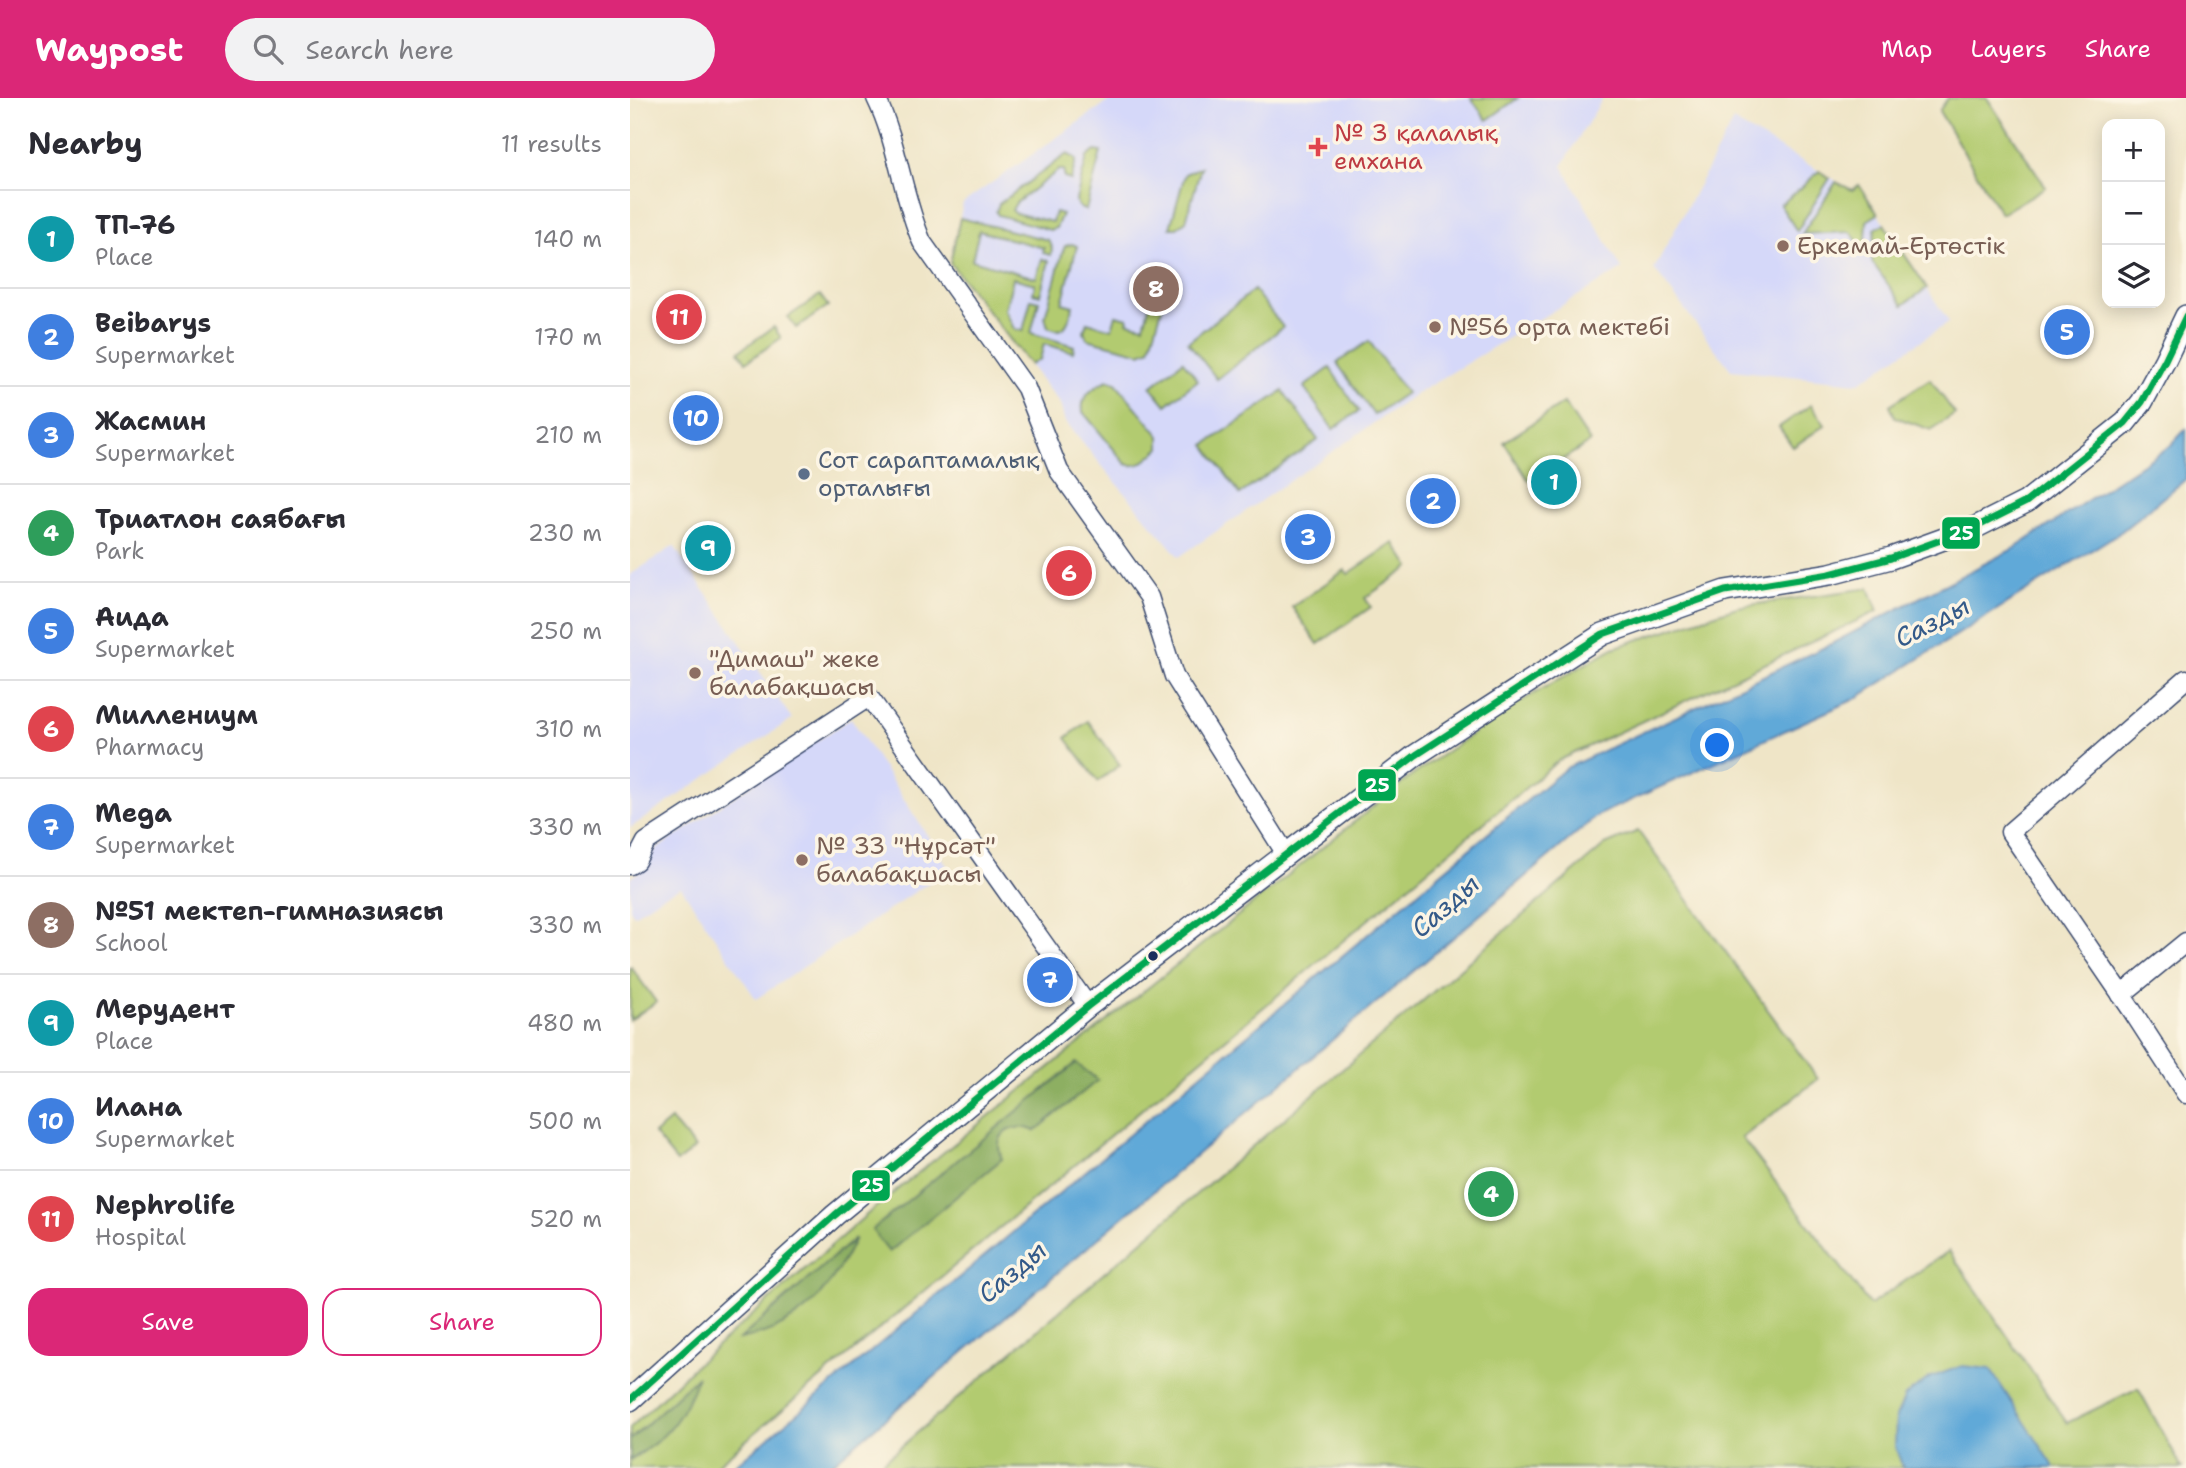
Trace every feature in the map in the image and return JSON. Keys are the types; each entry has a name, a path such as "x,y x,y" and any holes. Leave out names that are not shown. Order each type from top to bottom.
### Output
{"street":[{"path":"876,98 893,148 912,220 922,242 1026,388 1059,471 1149,597 1174,676 1286,854"},
{"path":"630,1399 835,1214 1088,1006 1416,755 1603,634 1725,591 1830,574 1891,558 1974,528 2025,502 2125,423 2154,381 2186,316"},
{"path":"2186,679 2010,832 2186,1094"},
{"path":"630,865 636,861 646,842 869,698 1088,1006"},
{"path":"2121,995 2186,942"}],"shaded area":[{"path":"1113,98 1603,98 1562,166 1622,269 1416,394 1179,557 1065,422 1060,404 950,263 963,203"},
{"name":"Еркемай-Ертөстік","path":"1733,121 1852,190 1859,185 1949,322 1858,383 1731,370 1654,269"},
{"name":"\"Димаш\" жеке балабақшасы","path":"674,546 792,719 630,828 630,575"},
{"name":"№ 33 \"Нұрсәт\" балабақшасы","path":"851,718 949,869 756,999 681,887 634,915 630,909 630,878 643,869 655,850"}],"green space":[{"path":"1471,98 1518,98 1487,120"},
{"path":"1948,98 1987,98 2046,187 2001,214 1939,111"},
{"path":"1095,151 1101,152 1086,210 1079,207 1076,200 1087,157"},
{"path":"1067,154 1076,161 1071,180 1064,178 1064,170 1059,170 1016,203 1012,210 1052,222 1055,212 1062,214 1056,228 1050,230 998,215 996,212 999,204"},
{"path":"1201,167 1186,221 1177,228 1170,228 1185,174"},
{"path":"1819,171 1830,178 1797,231 1780,205"},
{"path":"1836,182 1852,190 1859,185 1878,214 1867,221 1865,253 1851,232 1802,234"},
{"path":"960,218 1050,242 1051,255 1043,253 1044,248 979,231 972,260 1036,278 1042,259 1049,261 1040,295 1033,293 1035,284 1013,278 1005,310 1014,329 1023,331 1031,299 1039,301 1031,333 1074,346 1073,352 1044,344 1040,359 1030,365 950,263"},
{"path":"1884,224 1927,288 1903,305 1872,262 1875,229"},
{"path":"1065,246 1077,246 1062,303 1073,306 1066,326 1054,330 1048,327 1045,317 1063,251"},
{"path":"1157,277 1166,282 1167,291 1150,349 1141,353 1087,339 1084,331 1087,322 1112,329 1116,315 1128,318 1127,322 1144,326"},
{"path":"1254,290 1283,327 1217,379 1188,342"},
{"path":"820,295 828,306 796,328 788,317"},
{"path":"774,327 781,338 746,362 739,351"},
{"path":"1369,341 1406,393 1374,415 1337,363"},
{"path":"1183,361 1198,380 1166,405 1151,387"},
{"path":"1330,368 1359,411 1333,429 1304,387"},
{"path":"1930,379 1955,414 1931,430 1895,417 1890,405"},
{"path":"1108,380 1116,383 1160,436 1160,448 1140,464 1126,464 1083,412 1086,396"},
{"path":"1283,391 1318,440 1240,494 1205,445"},
{"path":"1564,403 1590,442 1529,481 1504,442"},
{"path":"1811,405 1825,425 1793,447 1779,427"},
{"path":"1394,543 1410,567 1365,598 1371,607 1318,644 1292,607 1345,570 1348,574"},
{"path":"1869,588 1878,611 1559,760 713,1468 630,1468 630,1428 698,1363 872,1210 1410,777 1511,707 1613,648 1737,607"},
{"path":"1088,721 1120,765 1098,781 1066,738"},
{"path":"1638,831 1818,1079 1742,1138 1870,1305 1949,1251 2067,1423 2138,1388 2182,1468 876,1468 1605,845"},
{"path":"630,968 656,1002 630,1020"},
{"path":"1076,1063 1098,1080 1035,1131 1019,1128 1006,1132 999,1143 1002,1159 889,1252 872,1230"},
{"path":"671,1120 695,1148 677,1162 654,1134"},
{"path":"855,1238 835,1275 811,1304 780,1326 740,1339"},
{"path":"698,1376 673,1425 655,1443 630,1460 630,1440"}],"water":[{"name":"Сазды","path":"2186,429 2186,479 2122,531 1855,699 1598,815 827,1468 732,1468 1566,768 1829,645 2015,548 2170,446"},
{"path":"1962,1366 1990,1369 2055,1468 1903,1468 1895,1446 1896,1417 1905,1396 1929,1378"}],"transit line":[{"name":"25","path":"630,1400 835,1215 1088,1006 1416,755 1603,634 1725,591 1830,574 1891,558 1974,528 2026,502 2125,423 2142,402 2186,316"}],"place":[{"name":"№ 3 қалалық емхана","path":"1318,147"},
{"name":"Еркемай-Ертөстік","path":"1783,246"},
{"name":"№51 мектеп-гимназиясы","path":"1156,289"},
{"name":"Nephrolife","path":"679,317"},
{"name":"№56 орта мектебі","path":"1435,327"},
{"name":"Аида","path":"2067,332"},
{"name":"Илана","path":"696,418"},
{"name":"Сот сараптамалық орталығы","path":"804,474"},
{"name":"ТП-76","path":"1554,482"},
{"name":"Beibarys","path":"1433,501"},
{"name":"Жасмин","path":"1308,537"},
{"name":"Мерудент","path":"708,548"},
{"name":"Миллениум","path":"1069,573"},
{"name":"\"Димаш\" жеке балабақшасы","path":"695,673"},
{"name":"№ 33 \"Нұрсәт\" балабақшасы","path":"802,860"},
{"name":"Mega","path":"1050,980"},
{"name":"Триатлон саябағы","path":"1491,1194"}]}
